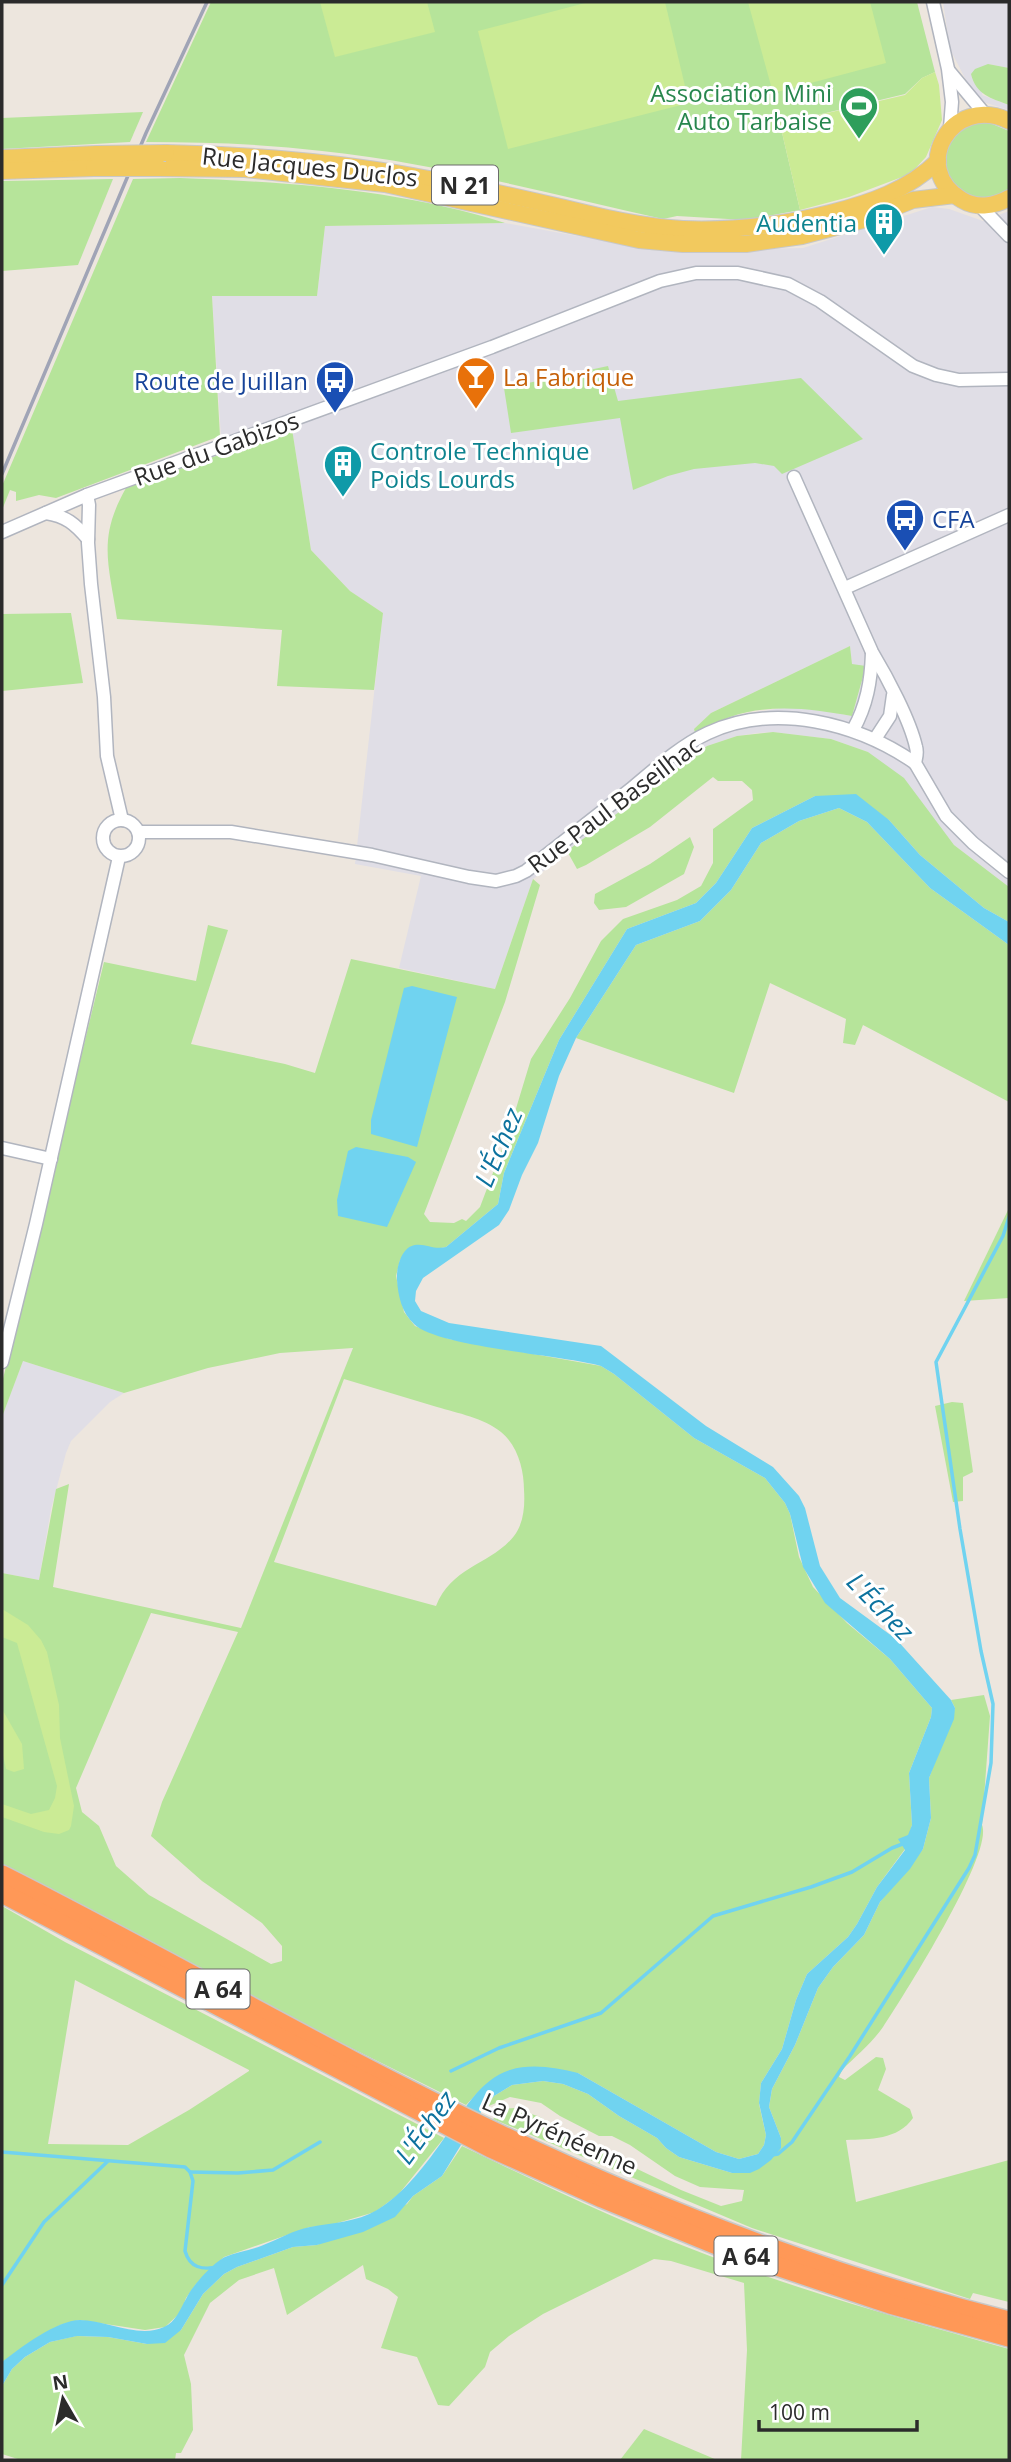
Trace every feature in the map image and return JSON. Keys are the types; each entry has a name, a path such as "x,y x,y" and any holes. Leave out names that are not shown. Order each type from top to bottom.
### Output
{"highway":[{"name":"La Pyrénéenne","path":"2,1875 432,2109"},
{"name":"La Pyrénéenne","path":"2,1893 495,2141 602,2198 729,2250 890,2304 1009,2337"},
{"name":"La Pyrénéenne","path":"495,2141 603,2181 732,2235 892,2289 1009,2321"}],"main road":[{"path":"1009,121 998,115 972,115 950,128 943,138 938,160 940,174 946,185 955,195 967,202 980,206 994,205 1009,198"},
{"name":"Rue Jacques Duclos","path":"162,160 259,157 376,169 457,183 629,222 681,229 711,229 774,224 841,210 907,186 921,177 938,160"},
{"name":"N 21","path":"2,158 162,160"},
{"name":"Rue Jacques Duclos","path":"162,160 386,184 616,235 683,244 723,245 802,236 863,220 913,200 955,195"},
{"name":"N 21","path":"2,171 96,161"}],"street":[{"path":"933,2 948,69 950,128"},
{"path":"948,69 984,113"},
{"path":"980,206 1009,236"},
{"name":"Rue du Gabizos","path":"2,532 87,495 660,281 696,273 738,273 788,284 820,302 913,366 936,375 959,380 1009,379"},
{"path":"794,477 893,693 917,750 915,763 946,816 973,843 1009,872"},
{"path":"87,495 91,584 104,697 107,756 122,820"},
{"path":"42,513 61,515 72,521 88,539"},
{"path":"845,588 1009,515"},
{"path":"853,730 863,712 869,688 872,652"},
{"path":"875,739 890,716 893,693"},
{"name":"Rue Paul Baseilhac","path":"139,832 243,834 372,855 496,881 526,871 670,757 708,733 737,724 766,719 802,720 853,730 875,739 915,763"},
{"path":"122,820 129,821 139,832 140,839 134,852 119,857 108,851 103,838 109,825 122,820"},
{"path":"2,1362 119,857"},
{"path":"2,1149 51,1159"}],"shaded area":[{"path":"943,2 1009,2 1009,68 988,64 982,95 1009,105 1009,110 980,101 968,84 950,49"},
{"path":"932,207 949,209 983,221 1009,211 1009,887 954,845 868,752 831,739 773,732 757,733 737,736 707,746 533,879 495,989 399,968 421,876 355,864 383,613 350,591 311,550 292,429 222,453 212,295 317,296 325,226 505,223 660,251 803,248","holes":["850,646 852,664 866,667 852,716 810,708 782,708 731,716 695,733 694,729 711,713"]},
{"path":"23,1361 124,1393 110,1402 71,1441 51,1509 39,1580 2,1573 2,1417"}],"green space":[{"path":"211,2 917,2 935,72 922,78 905,94 780,124 800,210 745,220 677,216 663,219 493,180 365,156 256,145 146,142"},
{"path":"320,2 427,2 435,32 335,57"},
{"path":"589,2 665,2 689,103 508,149 478,31"},
{"path":"748,2 870,2 886,63 773,93"},
{"path":"988,64 1009,68 1009,105 985,95 973,81 971,74 975,69"},
{"name":"Association Mini Auto Tarbaise","path":"935,72 942,120 926,157 910,174 849,197 800,210 780,124 905,95 922,78"},
{"path":"143,112 130,142 2,149 2,118"},
{"path":"985,121 1009,131 1009,190 987,197 969,195 956,186 948,172 946,157 951,141 964,129"},
{"path":"180,178 304,185 385,195 505,223 325,226 317,296 212,296 220,436 56,498 39,495 16,501 16,492 10,490 2,510 2,486 133,179"},
{"path":"113,179 78,265 2,271 2,181"},
{"path":"608,366 618,401 801,378 863,439 782,474 774,466 755,463 694,469 633,490 620,418 511,433 504,388"},
{"path":"292,429 311,550 350,591 383,613 374,690 277,686 282,630 117,619 109,567 108,537 111,522 126,488"},
{"path":"71,613 83,683 2,691 2,614"},
{"path":"850,646 852,664 866,666 852,716 806,710 760,710 730,717 695,733 694,729 711,713"},
{"path":"773,732 831,739 868,752 904,778 954,845 1009,887 1009,922 984,908 920,855 889,820 815,796 752,828 716,883 696,903 627,929 559,1040 504,1173 498,1204 446,1247 436,1249 418,1245 400,1260 396,1276 404,1312 415,1326 449,1339 601,1366 694,1438 765,1478 785,1503 790,1514 799,1557 813,1587 847,1623 890,1659 932,1708 909,1773 912,1825 905,1849 877,1887 848,1937 807,1974 796,2000 782,2049 761,2083 759,2104 766,2135 764,2145 758,2154 739,2159 716,2152 578,2073 482,2088 466,2105 309,2027 2,1865 2,1573 39,1580 56,1489 69,1484 53,1587 241,1628 353,1348 280,1353 208,1368 124,1393 23,1361 2,1417 2,1383 104,962 196,981 208,925 228,930 191,1044 315,1073 351,959 495,989 533,879 540,885 505,1002 424,1214 430,1222 454,1223 462,1219 466,1221 480,1207 511,1125 531,1059 570,998 601,941 623,919 677,900 701,886 713,863 713,829 753,800 752,790 742,781 718,781 713,777 650,827 586,865 577,869 567,851 707,746 737,736","holes":["344,1379 487,1423 507,1438 519,1459 523,1474 524,1502 522,1520 517,1531 505,1546 452,1582 436,1606 274,1562","151,1613 238,1632 162,1802 151,1836 202,1881 262,1923 282,1946 282,1961 271,1964 149,1895 116,1866 99,1826 82,1812 76,1788"]},
{"path":"839,808 867,822 930,888 1009,945 1009,1102 863,1025 855,1045 843,1043 846,1019 770,983 734,1093 576,1038 636,945 700,921 731,890 761,843 799,821"},
{"path":"690,837 694,847 684,874 626,907 599,910 594,903 595,894 650,864"},
{"path":"1009,1208 1009,1298 964,1301"},
{"path":"952,1402 963,1403 973,1472 963,1477 963,1501 953,1502 935,1406"},
{"path":"2,1609 28,1625 47,1652 59,1705 60,1738 74,1806 69,1830 59,1834 44,1832 2,1817 2,1804 31,1814 49,1810 57,1786 17,1643 2,1637"},
{"path":"984,1695 990,1716 982,1840 974,1864 944,1925 893,2011 879,2033 842,2070 839,2077 845,2080 876,2057 883,2058 886,2069 878,2090 910,2109 913,2118 900,2131 883,2137 846,2140 856,2202 1009,2160 1009,2302 973,2293 970,2299 752,2228 493,2119 503,2109 515,2108 540,2117 577,2140 681,2190 721,2206 742,2201 744,2190 700,2187 675,2176 630,2145 612,2136 599,2136 541,2103 510,2097 484,2108 494,2096 512,2085 543,2081 563,2084 588,2094 657,2138 679,2157 732,2173 781,2138 769,2107 772,2089 795,2045 818,1988 833,1967 864,1935 880,1902 923,1849 931,1818 929,1778 955,1708 951,1700"},
{"path":"2,1709 22,1744 24,1769 14,1772 6,1769 2,1751"},
{"path":"2,1906 65,1942 444,2138 398,2195 375,2212 327,2226 310,2227 224,2257 196,2284 186,2298 181,2312 165,2327 145,2330 79,2320 60,2325 2,2362","holes":["75,1980 249,2070 189,2110 128,2145 48,2144"]},
{"path":"462,2146 619,2219 715,2258 824,2295 1009,2349 1009,2460 741,2460 747,2350 744,2283 671,2261 654,2259 543,2314 509,2336 490,2352 485,2367 449,2406 438,2405 417,2357 381,2348 398,2297 366,2279 363,2265 287,2315 274,2268 239,2280 210,2303 184,2355 191,2384 193,2430 181,2453 176,2453 175,2460 21,2460 2,2454 2,2386 12,2369 25,2357 50,2342 76,2336 108,2337 147,2344 181,2330 203,2294 224,2274 293,2247 317,2245 407,2204 413,2196 442,2176"},
{"path":"644,2429 717,2460 620,2460"}],"water":[{"path":"856,794 889,820 920,855 984,908 1009,922 1009,945 930,888 867,822 839,808 799,821 761,843 731,890 700,921 636,945 576,1038 559,1076 538,1143 509,1210 499,1225 423,1278 416,1291 415,1301 421,1311 449,1323 601,1346 706,1426 773,1467 799,1496 805,1508 820,1566 840,1598 896,1639 951,1700 955,1708 954,1719 929,1778 931,1818 923,1849 910,1869 880,1902 864,1935 833,1967 818,1988 795,2045 772,2089 769,2107 781,2138 781,2148 759,2169 750,2173 732,2173 679,2157 657,2138 588,2094 563,2084 543,2081 512,2085 494,2096 483,2109 442,2176 413,2196 395,2217 363,2232 317,2245 293,2247 224,2274 203,2294 181,2330 165,2343 147,2344 108,2337 77,2336 50,2342 25,2357 12,2369 2,2386 2,2362 50,2330 80,2320 144,2331 164,2327 175,2319 198,2282 225,2257 304,2228 353,2220 377,2210 396,2196 414,2177 481,2089 499,2074 510,2070 536,2067 578,2073 716,2152 739,2159 758,2154 764,2145 766,2135 759,2103 761,2083 782,2049 796,2000 807,1974 848,1937 877,1887 905,1850 898,1839 908,1835 912,1825 909,1773 932,1708 890,1659 825,1603 803,1567 785,1503 765,1478 694,1438 601,1366 473,1344 427,1332 406,1315 400,1298 397,1275 400,1259 410,1247 446,1247 498,1204 504,1173 559,1040 627,929 696,903 716,883 752,828 815,796"},
{"path":"412,986 457,997 417,1147 371,1134 371,1120 404,988"},
{"path":"356,1147 408,1157 416,1162 387,1227 338,1216 337,1200 348,1151"}],"waterway":[{"path":"772,2155 778,2154 792,2142 850,2056 975,1855 991,1763 993,1704 960,1529 936,1362 1003,1236 1009,1217"},
{"path":"451,2071 499,2048 601,2013 713,1916 852,1872 905,1843"},
{"path":"190,2172 238,2173 273,2170 320,2142"},
{"path":"2,2152 185,2167 193,2181 185,2251 190,2261 197,2266 218,2267"},
{"path":"2,2285 44,2222 107,2162"}],"railway":[{"path":"2,474 146,133 207,2"}],"place":[{"name":"Association Mini Auto Tarbaise","path":"859,140"},
{"name":"Audentia","path":"884,256"},
{"name":"La Fabrique","path":"476,410"},
{"name":"Route de Juillan","path":"335,414"},
{"name":"Controle Technique Poids Lourds","path":"343,498"},
{"name":"CFA","path":"905,552"}],"water label":[{"name":"L'Échez","path":"498,1147"},
{"name":"L'Échez","path":"881,1606"},
{"name":"L'Échez","path":"425,2127"}]}
